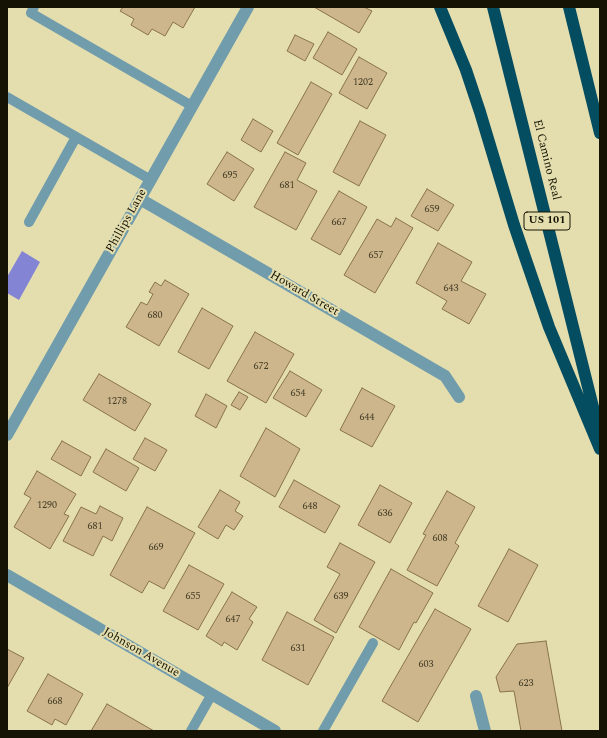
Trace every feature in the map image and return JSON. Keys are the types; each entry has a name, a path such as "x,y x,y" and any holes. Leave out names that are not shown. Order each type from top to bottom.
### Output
{"highway":[{"path":"440,7 466,70 514,225 544,312 577,397 600,449"},
{"name":"El Camino Real","path":"493,7 600,435"},
{"path":"569,7 600,133"}],"street":[{"name":"Phillips Lane","path":"7,435 248,7"},
{"name":"Howard Street","path":"140,199 446,376 459,397"},
{"name":"Johnson Avenue","path":"7,575 274,731"},
{"path":"476,696 485,731"}],"lane":[{"path":"34,7 30,13 192,106"},
{"path":"7,97 151,180"},
{"path":"29,222 76,137"},
{"path":"323,731 373,643"},
{"path":"191,731 212,694"}],"shaded area":[{"path":"22,251 40,262 19,300 7,293 7,277"}],"building":[{"path":"123,7 195,7 183,28 173,22 165,36 152,29 148,35 131,25 134,19 120,11"},
{"path":"314,7 364,7 372,11 359,33"},
{"path":"328,32 357,49 342,75 313,58"},
{"path":"295,35 314,44 305,61 287,51"},
{"path":"359,57 387,73 367,109 339,93"},
{"path":"311,82 332,94 298,155 277,143"},
{"path":"253,119 273,131 261,152 241,140"},
{"path":"360,121 386,135 359,186 333,172"},
{"path":"227,152 254,169 234,201 207,184"},
{"path":"285,152 306,163 297,180 317,191 296,230 254,207"},
{"path":"427,189 454,205 438,231 411,216"},
{"path":"339,191 367,207 340,255 311,239"},
{"path":"396,218 413,228 375,293 344,275 377,219 391,227"},
{"path":"438,243 472,262 461,281 486,294 469,324 442,309 447,301 416,283"},
{"path":"165,280 189,294 159,346 126,327 141,302 147,305 153,294 149,292 155,282 161,286"},
{"path":"202,308 233,326 209,369 178,352"},
{"path":"255,332 294,354 266,403 227,381"},
{"path":"290,371 322,390 306,417 273,398"},
{"path":"99,374 151,404 135,431 83,400"},
{"path":"362,388 395,406 372,447 340,430"},
{"path":"239,392 248,397 240,410 231,405"},
{"path":"206,394 227,406 216,428 195,416"},
{"path":"266,428 300,449 275,497 240,476"},
{"path":"145,438 167,450 155,471 133,459"},
{"path":"62,441 91,457 81,476 51,459"},
{"path":"106,449 139,468 126,491 93,472"},
{"path":"37,471 76,494 64,514 69,516 50,549 14,527 31,498 24,494"},
{"path":"294,480 340,506 325,533 279,507"},
{"path":"380,485 412,503 390,543 358,525"},
{"path":"220,490 240,502 235,511 243,516 234,530 226,525 218,539 198,527"},
{"path":"447,491 475,507 455,543 459,546 437,586 407,570 426,535 423,534"},
{"path":"100,506 123,518 112,541 103,536 93,556 63,541 81,507 96,514"},
{"path":"147,507 195,533 164,589 149,581 142,593 110,575"},
{"path":"340,543 375,562 336,633 314,620 340,574 327,567"},
{"path":"509,549 538,565 508,622 478,606"},
{"path":"189,565 224,584 198,630 163,611"},
{"path":"391,569 433,593 416,623 414,622 399,650 359,627"},
{"path":"232,592 257,607 249,619 253,622 237,650 224,642 222,646 206,636"},
{"path":"435,609 471,629 418,722 382,701"},
{"path":"287,612 334,637 308,685 262,660"},
{"path":"546,641 562,731 521,731 514,691 500,692 496,677 517,644"},
{"path":"7,649 24,658 7,688"},
{"path":"48,674 83,694 66,725 55,719 52,725 27,711"},
{"path":"107,704 154,731 91,731"}]}
